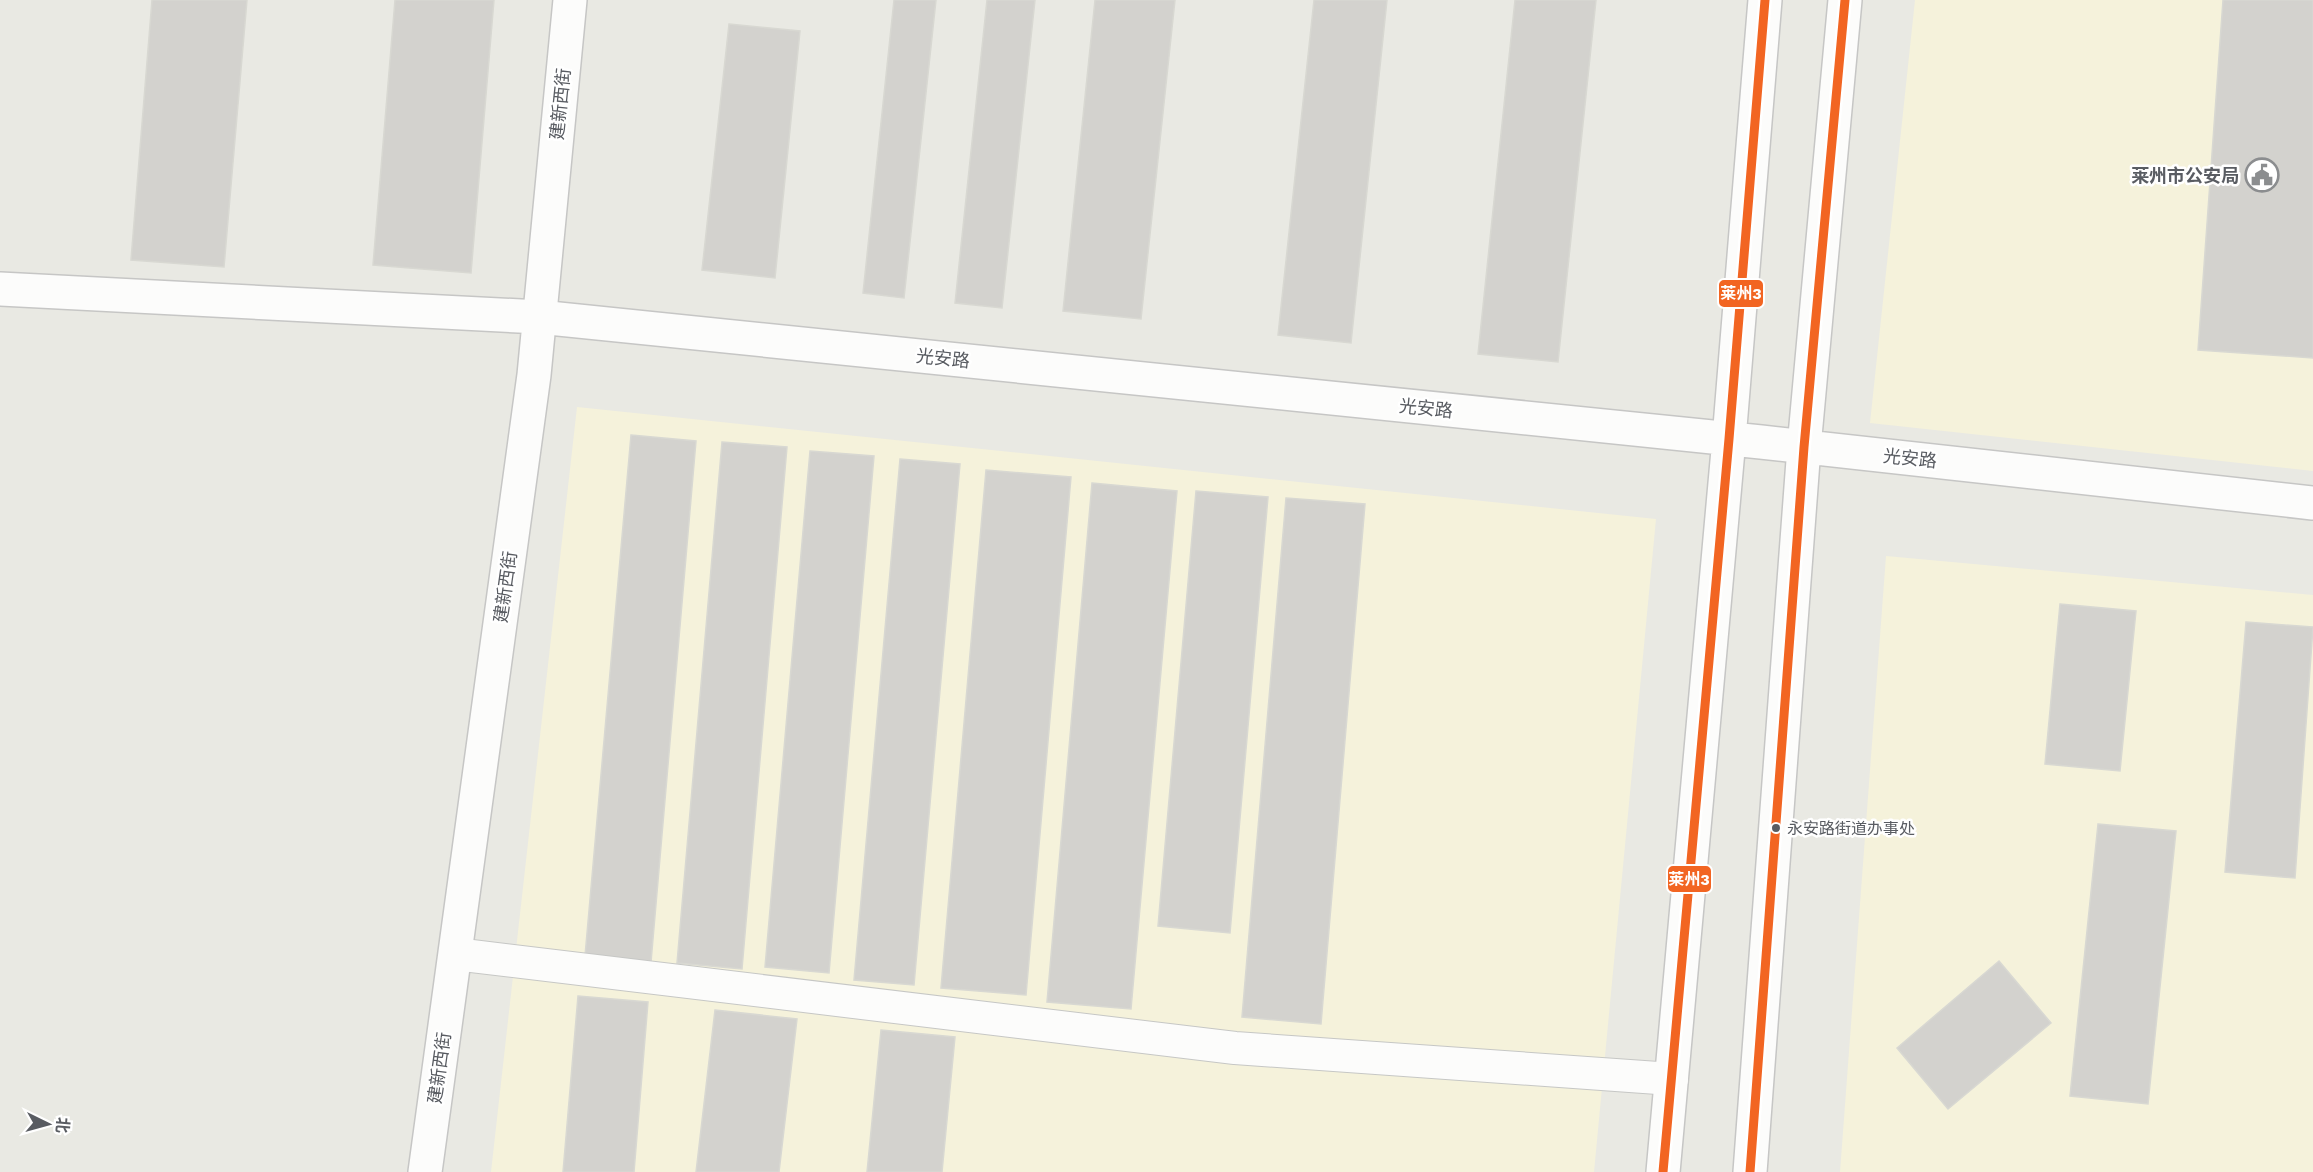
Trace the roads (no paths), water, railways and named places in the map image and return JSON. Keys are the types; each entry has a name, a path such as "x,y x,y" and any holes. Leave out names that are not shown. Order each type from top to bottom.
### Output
{"street":[{"name":"建新西街","path":"425,1172 534,375 570,0"},
{"path":"1664,1172 1765,0"},
{"path":"1750,1172 1804,447 1845,0"},
{"name":"光安路","path":"0,289 539,317 1729,438 2313,503"},
{"path":"455,954 1234,1048 1672,1079"}],"place":[{"name":"莱州市公安局","path":"2262,175"},
{"name":"永安路街道办事处","path":"1776,828"}]}
